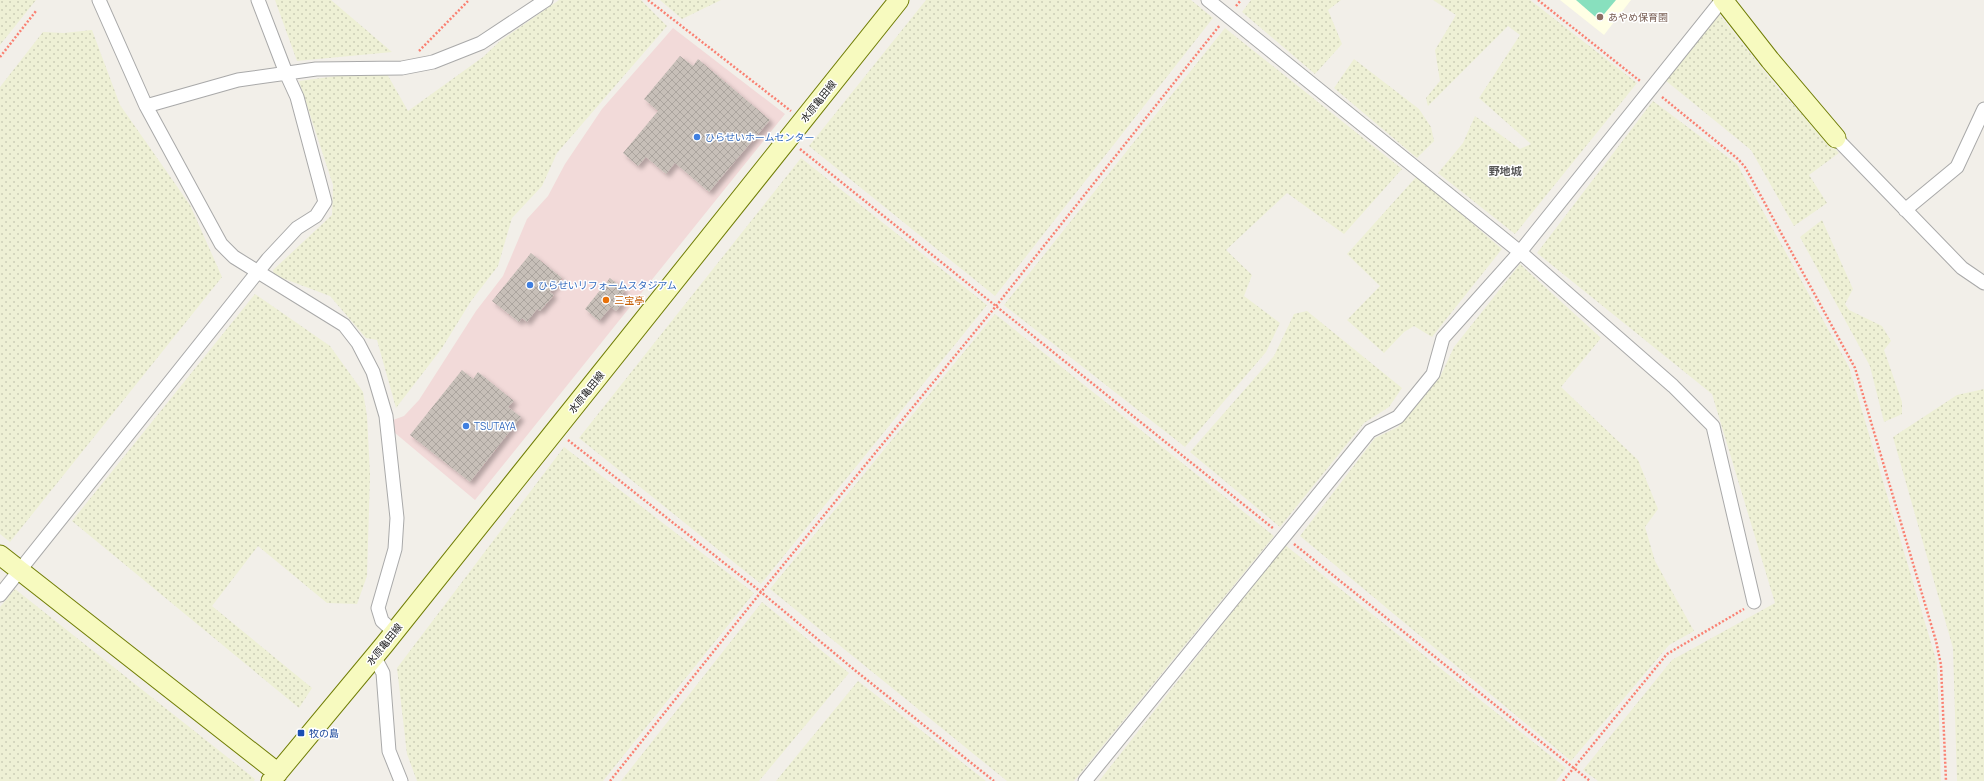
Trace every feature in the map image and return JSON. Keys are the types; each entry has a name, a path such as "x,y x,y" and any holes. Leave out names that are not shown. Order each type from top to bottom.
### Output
{"main road":[{"name":"水原亀田線","path":"275,777 394,632 899,0"},
{"path":"1722,0 1770,60 1836,138"},
{"path":"0,555 275,777"}],"street":[{"path":"99,0 146,106 221,244 234,257 258,273 344,325 358,343 373,372 386,416 397,518 395,549 378,608 382,621 394,632"},
{"path":"0,595 258,273 297,228 316,216 325,202 297,97 286,73 258,0"},
{"path":"146,106 238,80 316,69 402,68 433,62 481,42 546,0"},
{"path":"1208,0 1520,252 1673,386 1713,426 1754,602"},
{"path":"1085,781 1370,431 1398,417 1433,374 1443,338 1520,252 1722,0"},
{"path":"1905,210 1957,167 1984,109"},
{"path":"1836,138 1962,268 1984,283"},
{"path":"374,656 382,673 389,750 400,781"}],"path":[{"path":"402,68 454,18 470,0"},
{"path":"648,0 803,120"},
{"path":"1538,0 1738,159 1745,167 1855,368 1936,641 1941,665 1946,781"},
{"path":"0,57 36,11"},
{"path":"610,781 761,592 996,306 1228,16"},
{"path":"787,139 1590,781"},
{"path":"556,430 761,592 857,672 994,781"},
{"path":"1563,781 1667,654 1736,615 1754,602"}],"shaded area":[{"path":"0,0 36,0 0,45"},
{"path":"275,0 331,0 392,52 297,61"},
{"path":"559,0 641,0 667,26 557,153 542,186 512,218 498,266 471,301 442,348 396,408 377,340 366,338 330,296 274,275 273,270 332,215 333,185 299,81 345,75 387,74 408,111 483,57 500,41"},
{"path":"660,0 721,0 682,19"},
{"path":"926,0 1191,0 1213,18 995,296 809,146"},
{"path":"1251,0 1341,0 1328,10 1342,44 1315,74 1242,12"},
{"path":"1433,0 1530,0 1637,83 1515,234 1438,173 1463,143 1475,116 1520,149 1531,144 1479,98 1520,35 1508,26 1428,106 1426,98 1440,81 1435,50 1456,15"},
{"name":"あやめ保育園","path":"1560,0 1631,0 1604,35"},
{"path":"1718,13 1780,91 1839,153 1809,175 1827,203 1794,226 1751,150 1665,80"},
{"path":"673,28 785,114 475,500 395,433 393,420 404,416 419,400 476,311 503,276 527,219 548,196 565,164 602,109"},
{"path":"1225,28 1402,169 1344,234 1287,193 1226,250 1252,275 1244,296 1280,323 1266,352 1185,447 1004,305"},
{"path":"92,30 120,105 190,205 222,277 10,542 0,534 0,87 43,32 64,33"},
{"path":"1354,59 1419,109 1431,127 1434,141 1417,158 1334,88"},
{"path":"1653,101 1737,164 1849,367 1937,663 1941,781 1598,781 1583,770 1672,660 1775,603 1712,394 1537,253"},
{"path":"801,158 987,305 761,584 579,438"},
{"path":"1417,176 1502,249 1432,337 1414,326 1404,332 1384,353 1347,320 1380,286 1347,254"},
{"path":"1822,220 1853,289 1845,304 1849,310 1882,326 1891,341 1884,350 1902,402 1902,414 1884,422 1870,366 1800,237"},
{"path":"1520,264 1601,338 1561,387 1638,460 1658,509 1645,527 1655,561 1694,631 1669,645 1571,761 1300,536 1375,438 1398,427 1440,377 1454,347"},
{"path":"255,294 330,346 363,392 367,416 370,475 367,576 357,604 327,603 258,546 212,606 312,688 299,708 72,521"},
{"path":"1307,311 1402,388 1389,407 1364,423 1280,527 1190,452 1274,356 1294,314"},
{"path":"995,314 1274,536 1074,781 1007,781 770,589"},
{"path":"1984,389 1984,781 1957,781 1953,648 1893,437 1957,395"},
{"path":"564,447 754,593 603,781 417,781 407,754 397,668"},
{"path":"1285,545 1566,768 1556,781 1099,781"},
{"path":"15,589 255,779 254,781 0,781 0,607"},
{"path":"762,602 849,673 759,781 621,781"},
{"path":"858,681 986,781 776,781"}],"green space":[{"path":"1576,0 1616,0 1599,20"}],"building":[{"name":"ひらせいホームセンター","path":"680,56 693,66 698,59 770,120 709,192 675,163 666,174 646,157 638,166 623,153 658,111 644,99"},
{"name":"ひらせいリフォームスタジアム","path":"531,253 562,278 550,292 554,295 540,311 537,309 527,322 522,318 519,322 492,301"},
{"name":"三宝亭","path":"610,278 625,290 618,299 623,302 616,311 611,307 599,321 585,309"},
{"name":"TSUTAYA","path":"462,370 473,379 478,372 514,401 508,407 521,417 470,482 410,435"}],"place":[{"name":"あやめ保育園","path":"1600,17"},
{"name":"ひらせいホームセンター","path":"697,137"},
{"name":"ひらせいリフォームスタジアム","path":"530,285"},
{"name":"三宝亭","path":"606,300"},
{"name":"TSUTAYA","path":"466,426"},
{"name":"牧の島","path":"301,733"}],"district":[{"name":"野地城","path":"1505,171"}]}
